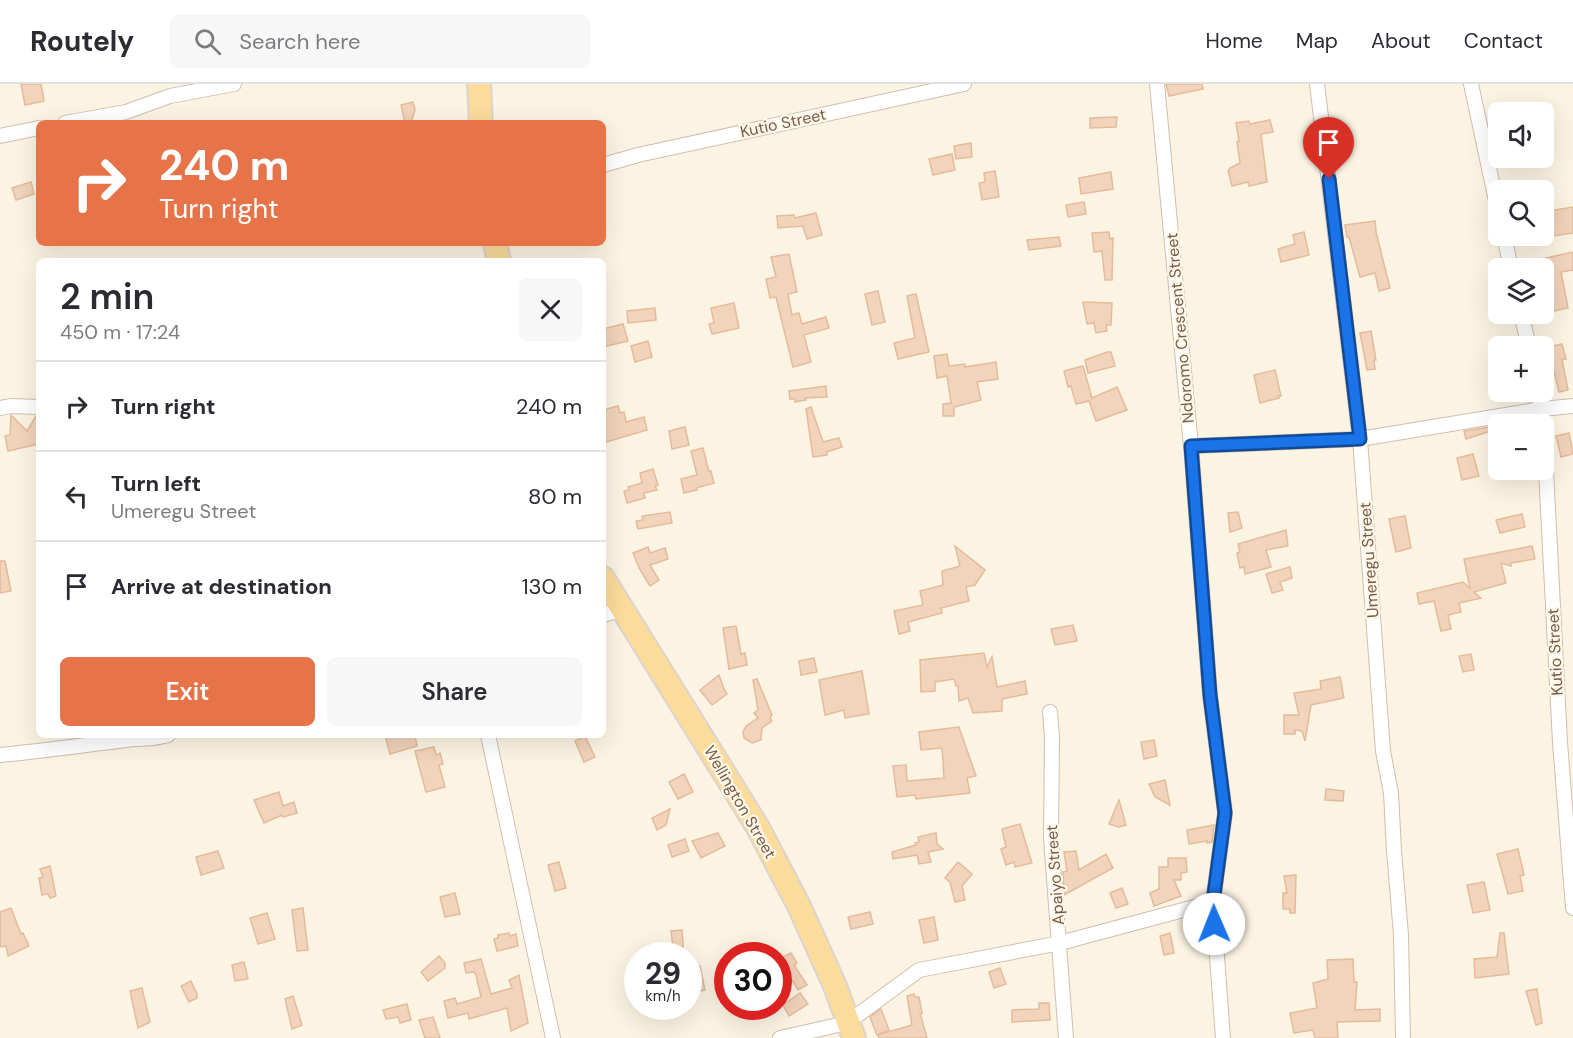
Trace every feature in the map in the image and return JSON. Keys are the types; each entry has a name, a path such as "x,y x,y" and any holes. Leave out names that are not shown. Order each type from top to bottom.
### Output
{"main road":[{"path":"478,84 481,120"},
{"name":"Wellington Street","path":"606,589 612,612 757,826 799,906 835,986 851,1031"}],"street":[{"path":"82,120 126,112 170,96 234,84"},
{"name":"Kutio Street","path":"606,164 638,155 964,84"},
{"name":"Ndoromo Crescent Street","path":"1157,84 1191,446 1210,695 1225,813 1213,902 1223,1038"},
{"name":"Umeregu Street","path":"1317,84 1360,439 1383,751 1391,793 1401,936 1403,1038"},
{"path":"1471,84 1492,180"},
{"path":"0,136 36,129"},
{"path":"1541,402 1542,414"},
{"path":"0,408 36,406"},
{"path":"1191,446 1360,439 1573,406"},
{"name":"Kutio Street","path":"1548,480 1567,742 1573,908"},
{"name":"Apaiyo Street","path":"1050,712 1052,737 1051,838 1066,1038"},
{"path":"0,755 158,738"},
{"path":"489,738 554,1038"},
{"path":"780,1038 851,1031 920,970 1060,943 1213,902"}],"building":[{"path":"21,84 41,84 44,101 25,105"},
{"path":"1166,84 1202,84 1203,89 1169,96"},
{"path":"413,102 415,110 412,120 404,120 401,105"},
{"path":"1117,117 1116,127 1090,128 1090,118"},
{"path":"1270,120 1273,132 1261,134 1267,182 1249,186 1248,182 1232,186 1228,171 1240,163 1236,123 1249,121 1250,124"},
{"path":"971,143 972,157 956,159 954,146"},
{"path":"952,154 955,170 933,175 929,159"},
{"path":"995,171 999,197 982,200 979,183 985,182 984,173"},
{"path":"1111,172 1113,189 1081,194 1079,178"},
{"path":"31,182 34,194 16,200 12,188"},
{"path":"1084,202 1086,214 1068,217 1066,205"},
{"path":"1573,207 1573,233 1554,236 1554,210"},
{"path":"816,213 822,235 807,239 803,226 778,228 777,216 794,215 795,218"},
{"path":"1375,221 1390,288 1379,291 1375,273 1360,277 1345,225"},
{"path":"1109,232 1110,239 1113,238 1112,280 1105,280 1102,251 1094,252 1092,233"},
{"path":"1304,232 1309,255 1281,262 1278,249 1295,244 1293,235"},
{"path":"1059,237 1061,246 1029,250 1027,240"},
{"path":"1573,252 1573,270 1561,272 1568,308 1554,311 1554,258 1546,258"},
{"path":"789,254 797,292 788,294 792,315 799,313 802,324 826,317 829,328 804,335 811,362 793,367 776,297 770,298 766,279 776,277 771,257"},
{"path":"878,291 885,322 872,325 865,294"},
{"path":"916,294 929,352 898,359 894,343 915,338 907,296"},
{"path":"1083,302 1112,303 1111,325 1106,325 1107,331 1096,333 1094,323 1087,324"},
{"path":"734,303 739,328 712,334 709,324 714,323 711,308"},
{"path":"655,308 656,320 628,323 627,311"},
{"path":"623,324 628,341 606,346 606,328"},
{"path":"1371,331 1376,360 1374,360 1375,369 1367,370 1360,333"},
{"path":"648,341 652,357 635,362 631,346"},
{"path":"1562,344 1566,359 1562,360 1568,390 1559,392 1554,372 1554,346"},
{"path":"1111,352 1115,366 1088,373 1085,360"},
{"path":"947,354 949,366 965,364 965,367 996,362 998,379 977,382 981,400 954,407 954,416 943,416 943,404 951,403 947,376 937,378 934,356"},
{"path":"1083,366 1092,398 1117,387 1127,410 1096,421 1089,401 1076,404 1064,371"},
{"path":"1275,370 1281,396 1260,403 1254,375"},
{"path":"826,386 827,397 805,398 806,400 795,402 795,399 790,399 789,391"},
{"path":"618,406 620,413 624,412 626,422 644,417 647,430 606,442 606,409"},
{"path":"811,407 823,442 839,438 842,447 827,452 827,455 813,457 806,409"},
{"path":"11,415 27,431 36,416 36,445 8,451 5,436 10,435"},
{"path":"685,427 689,445 672,449 669,431"},
{"path":"1488,427 1488,432 1466,439 1464,431"},
{"path":"1569,433 1573,454 1561,457 1556,436"},
{"path":"703,448 714,483 684,493 681,479 697,475 691,451"},
{"path":"1473,454 1479,476 1462,480 1457,458"},
{"path":"653,469 658,485 655,486 657,490 644,493 645,498 627,503 624,491 629,490 628,487 642,483 640,473"},
{"path":"670,512 672,523 638,529 636,521 643,520 642,516"},
{"path":"1238,512 1242,528 1230,532 1228,513"},
{"path":"1522,514 1525,527 1500,533 1496,520"},
{"path":"1405,516 1411,548 1396,552 1389,519"},
{"path":"1286,530 1288,546 1266,550 1271,567 1245,574 1244,567 1240,568 1238,544"},
{"path":"955,546 985,570 975,585 966,587 969,601 941,608 942,613 908,622 910,631 899,634 894,611 923,605 920,591 943,585 942,571 960,566"},
{"path":"1532,546 1535,559 1511,563 1511,566 1501,563 1506,583 1474,592 1481,598 1459,603 1461,612 1448,615 1451,629 1441,631 1434,601 1419,604 1417,593 1463,582 1470,588 1464,559"},
{"path":"648,547 650,553 665,548 668,559 650,565 659,580 650,586 633,553"},
{"path":"0,561 5,561 11,591 0,593"},
{"path":"1290,567 1292,578 1280,582 1283,590 1272,593 1266,574"},
{"path":"1073,625 1077,641 1055,645 1051,629"},
{"path":"736,626 741,654 745,653 747,665 729,669 723,628"},
{"path":"984,653 987,667 992,657 997,687 1025,681 1027,694 1002,699 1002,711 973,713 968,698 959,701 958,686 954,679 935,682 935,691 921,692 920,660"},
{"path":"1471,654 1474,670 1463,672 1459,656"},
{"path":"814,658 817,672 801,675 799,661"},
{"path":"862,671 869,714 845,718 844,710 825,715 819,680"},
{"path":"719,675 727,694 712,705 700,690"},
{"path":"1340,677 1344,698 1311,705 1305,741 1302,731 1295,730 1295,734 1284,734 1284,715 1299,715 1294,693 1321,689 1320,681"},
{"path":"757,679 772,715 770,718 772,721 762,728 761,740 752,743 744,738 743,732 746,726 758,718 754,713 758,710 753,680"},
{"path":"959,727 976,776 967,778 970,793 916,799 915,795 897,797 893,766 906,765 907,781 944,778 942,748 921,750 919,732"},
{"path":"386,738 416,738 417,746 390,754"},
{"path":"586,738 595,757 584,762 575,741"},
{"path":"1154,740 1157,756 1144,759 1141,742"},
{"path":"434,747 436,755 440,753 443,764 439,765 445,787 426,792 415,751"},
{"path":"684,774 693,792 678,799 669,782"},
{"path":"1165,780 1170,805 1155,797 1149,784"},
{"path":"1326,789 1344,791 1343,801 1325,800"},
{"path":"279,792 283,806 294,802 297,813 283,817 282,815 264,823 254,800"},
{"path":"1119,800 1126,825 1119,827 1109,824"},
{"path":"670,809 666,825 657,830 652,818"},
{"path":"1020,824 1032,863 1015,867 1014,862 1006,865 1001,849 1006,847 1002,829"},
{"path":"1214,825 1212,842 1189,844 1187,830"},
{"path":"718,833 725,846 701,858 692,841"},
{"path":"936,833 937,844 943,849 928,852 931,862 919,864 917,855 893,859 892,852 916,845 915,843 919,842 918,837"},
{"path":"685,839 689,851 672,857 668,845"},
{"path":"1518,849 1524,875 1520,876 1523,891 1508,894 1497,854"},
{"path":"218,851 224,868 201,875 196,857"},
{"path":"1076,851 1079,870 1106,854 1113,868 1064,895 1063,872 1067,871 1064,852"},
{"path":"1168,858 1186,858 1187,872 1181,873 1181,880 1174,880 1181,896 1154,906 1150,893 1159,889 1159,867 1168,867"},
{"path":"559,862 566,888 555,891 548,865"},
{"path":"958,862 972,874 962,886 965,900 955,902 950,882 945,878"},
{"path":"50,866 56,896 50,898 48,894 42,895 39,878 43,877 40,869"},
{"path":"1296,875 1295,913 1290,913 1290,909 1283,909 1283,893 1287,893 1284,876"},
{"path":"1484,882 1490,910 1473,913 1467,885"},
{"path":"1122,888 1128,904 1116,908 1110,893"},
{"path":"455,893 460,914 445,917 440,897"},
{"path":"11,908 21,934 23,933 29,946 8,956 6,946 0,947 0,912"},
{"path":"303,908 308,950 297,951 292,910"},
{"path":"870,912 873,924 851,929 848,917"},
{"path":"267,913 275,939 258,944 250,918"},
{"path":"934,917 938,940 924,943 919,920"},
{"path":"682,930 683,942 672,942 671,931"},
{"path":"509,933 510,936 516,934 518,946 497,951 494,939 498,938 498,935"},
{"path":"1170,933 1174,953 1164,955 1160,936"},
{"path":"1500,933 1504,933 1509,974 1475,978 1474,959 1497,957"},
{"path":"792,955 797,963 794,965 807,985 798,990 792,980"},
{"path":"439,956 445,963 445,968 428,981 421,972"},
{"path":"481,959 491,994 512,988 509,980 519,975 528,1023 511,1031 507,1008 469,1019 468,1013 448,1018 444,1001 455,998 457,1004 481,997 476,975 474,972 466,973 464,963"},
{"path":"1353,959 1354,982 1357,982 1355,1010 1380,1009 1380,1021 1337,1022 1338,1038 1315,1038 1313,1030 1294,1033 1290,1013 1317,1008 1313,983 1328,979 1327,960"},
{"path":"244,962 248,979 235,981 232,965"},
{"path":"1000,968 1006,984 994,988 989,972"},
{"path":"702,976 705,990 702,991"},
{"path":"191,981 197,998 189,1002 181,986"},
{"path":"142,988 150,1022 138,1028 130,991"},
{"path":"1537,989 1542,1023 1536,1025 1526,991"},
{"path":"800,993 808,1004 792,1014 792,999"},
{"path":"914,994 915,997 919,997 922,1013 920,1013 927,1038 879,1038 878,1035 912,1025 907,996"},
{"path":"293,996 302,1025 292,1029 285,999"},
{"path":"1039,1003 1049,1003 1050,1020 1012,1022 1012,1010 1039,1009"},
{"path":"407,1004 411,1020 400,1023 398,1017 386,1019 383,1010"},
{"path":"881,1009 889,1030 877,1035 870,1017"},
{"path":"433,1017 440,1038 425,1038 419,1020"}],"route":[{"path":"1214,924 1213,902 1225,813 1210,695 1191,446 1360,439 1329,179"}]}
